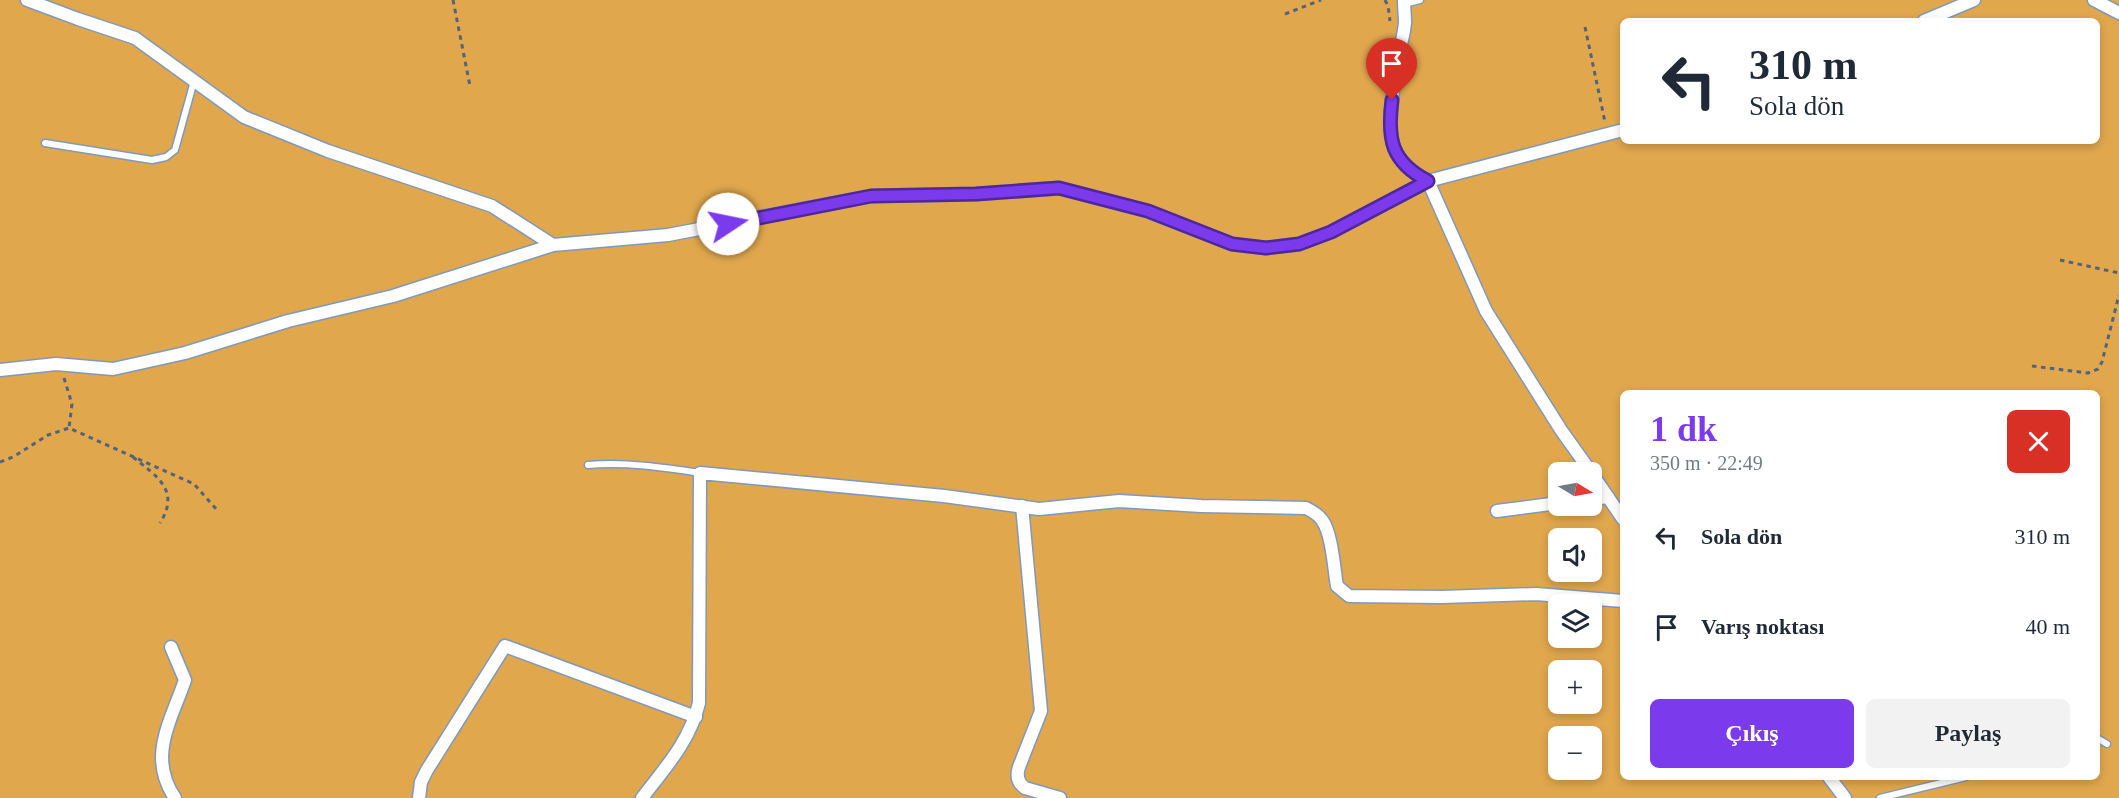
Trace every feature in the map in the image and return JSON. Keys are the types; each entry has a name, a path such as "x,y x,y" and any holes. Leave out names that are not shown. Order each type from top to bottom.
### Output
{"street":[{"path":"27,0 135,38 244,117 328,151 492,206 554,245"},
{"path":"1931,18 1974,0"},
{"path":"2094,0 2119,13"},
{"path":"1404,2 1405,24 1396,67 1389,132 1393,148 1402,162 1414,173 1428,181 1486,311 1583,462"},
{"path":"0,370 56,364 113,369 185,353 288,321 393,296 554,245 668,236 871,196 976,194 1059,188 1148,211 1232,244 1266,248 1299,244 1331,232 1428,181 1620,131"},
{"path":"642,798 684,744 696,717 700,689 700,473 944,496 1039,509 1119,501 1201,506 1306,508 1322,520 1327,529 1337,586 1348,596 1442,597 1536,594 1620,601"},
{"path":"1602,489 1620,515"},
{"path":"1602,498 1608,497"},
{"path":"1497,511 1548,504"},
{"path":"1022,506 1041,711 1018,767 1017,777 1025,788 1060,798"},
{"path":"419,798 421,782 427,770 505,646 696,717"},
{"path":"171,647 185,680 162,746 161,764 165,781 175,798"},
{"path":"1831,780 1845,798"}],"lane":[{"path":"1404,2 1420,0"},
{"path":"45,143 152,160 166,158 177,145 194,81"},
{"path":"588,465 645,465 700,473"},
{"path":"2100,740 2107,744"},
{"path":"1880,798 1954,780"}],"path":[{"path":"453,0 470,86"},
{"path":"1285,14 1321,0"},
{"path":"1585,27 1608,134"},
{"path":"2061,260 2119,273"},
{"path":"2032,366 2088,373 2098,369 2102,362 2119,295"},
{"path":"56,364 67,383 72,404 69,428"},
{"path":"0,462 13,457 48,435 69,428 194,484 217,510"},
{"path":"129,454 159,478 165,486 168,505 160,523"}],"shaded area":[{"path":"0,0 2119,0 2119,798 0,798"}],"route":[{"path":"728,224 871,196 976,194 1059,188 1148,211 1232,244 1266,248 1299,244 1331,232 1428,181 1414,173 1402,162 1393,148 1389,132 1392,100"}]}
